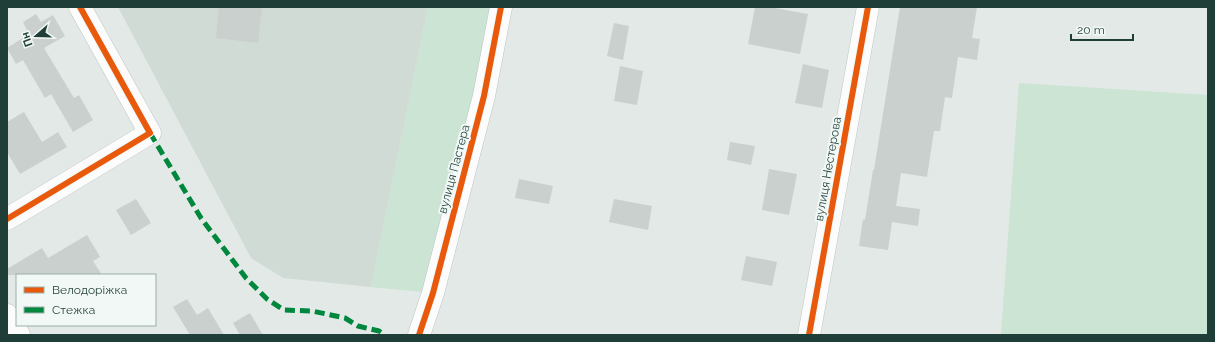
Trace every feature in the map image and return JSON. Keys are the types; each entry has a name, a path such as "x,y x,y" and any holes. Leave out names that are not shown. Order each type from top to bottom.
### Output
{"street":[{"path":"7,219 150,133 80,7"},
{"name":"вулиця Пастера","path":"418,335 433,293 482,103 501,7"},
{"name":"вулиця Нестерова","path":"809,335 868,7"},
{"path":"7,315 19,335"}],"shaded area":[{"path":"118,7 428,7 371,287 283,278 251,258"}],"green space":[{"path":"428,7 491,7 475,92 423,292 371,287"},
{"path":"1019,83 1208,95 1208,335 1001,335"}],"building":[{"path":"219,7 262,7 258,43 216,38"},
{"path":"755,7 769,7 808,14 800,54 748,44"},
{"path":"900,7 977,7 972,38 980,39 977,60 958,57 952,98 945,97 940,131 934,131 927,177 901,173 896,206 920,209 918,226 892,222 888,250 859,246 863,219 865,220 874,170"},
{"path":"36,14 41,22 53,15 65,36 44,48 74,98 79,95 93,120 73,132 51,94 45,98 23,60 16,64 7,48 29,34 23,22"},
{"path":"614,23 629,26 623,60 607,56"},
{"path":"803,64 829,70 822,108 795,103"},
{"path":"620,66 643,71 637,105 614,101"},
{"path":"24,112 42,142 58,132 67,147 20,174 7,152 7,122"},
{"path":"730,142 755,146 751,165 727,160"},
{"path":"769,169 797,174 789,215 762,210"},
{"path":"519,179 553,186 549,204 515,198"},
{"path":"136,199 151,223 131,235 116,210"},
{"path":"614,199 652,206 648,230 609,222"},
{"path":"87,235 100,257 93,261 101,274 7,275 7,269 42,248 48,258"},
{"path":"746,256 777,262 772,286 741,280"},
{"path":"187,299 197,315 208,308 224,335 190,335 173,307"},
{"path":"250,313 263,335 240,335 233,323"}],"marked path":[{"path":"150,133 201,218 246,278 267,299 284,310 312,311 345,318 358,326 379,331 385,335"}],"cycle path":[{"path":"7,219 150,133 80,7"},
{"path":"419,335 433,293 484,96 501,7"},
{"path":"809,335 868,7"}]}
